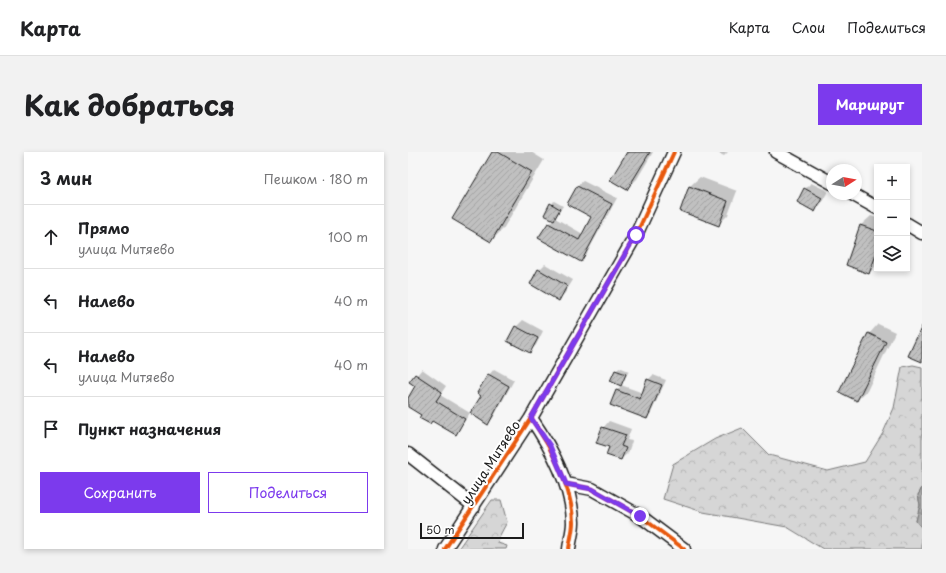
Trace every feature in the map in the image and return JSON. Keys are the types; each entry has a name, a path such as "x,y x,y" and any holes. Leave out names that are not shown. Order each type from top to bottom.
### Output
{"street":[{"name":"улица Митяево","path":"445,549 531,418 636,235 674,152"},
{"path":"776,152 826,180"},
{"path":"862,200 874,206"},
{"path":"910,226 922,232"},
{"path":"531,418 550,446 566,484 573,521 569,549"},
{"path":"408,454 474,506"},
{"path":"566,484 592,489 640,516 684,549"}],"green space":[{"path":"913,365 922,367 922,488 918,495 920,505 916,521 922,528 922,549 823,549 787,527 703,512 663,499 673,464 715,439 742,428 769,455 828,471 865,462 883,433 894,408 902,367"},
{"path":"492,500 501,500 507,522 499,537 498,543 507,546 506,549 458,549"}],"water":[{"path":"922,488 922,528 916,521 920,505 918,495"}],"building":[{"path":"492,152 498,152 532,172 491,242 452,219"},
{"path":"627,152 650,152 627,190 610,180"},
{"path":"577,186 612,204 581,262 538,238 548,223 579,240 591,217 567,204"},
{"path":"689,186 728,201 719,226 680,211"},
{"path":"804,188 822,198 815,212 797,202"},
{"path":"550,203 560,209 554,220 544,215"},
{"path":"860,225 874,230 874,260 869,274 846,265"},
{"path":"538,269 567,286 559,301 530,284"},
{"path":"515,326 538,338 530,353 507,341"},
{"path":"922,326 922,362 908,356"},
{"path":"868,333 886,342 857,401 839,392"},
{"path":"615,370 626,374 621,386 610,381"},
{"path":"415,374 442,392 436,401 465,419 456,435 432,421 430,424 419,418 421,415 408,407 408,398 415,386 409,382"},
{"path":"488,374 509,386 488,425 470,413 481,396 477,393"},
{"path":"647,379 662,385 647,419 610,405 616,390 640,399"},
{"path":"602,427 626,435 621,446 626,448 621,460 606,455 609,447 596,443"}],"cycle path":[{"path":"445,549 531,418 636,235 674,152"},
{"path":"531,418 559,467 569,494 573,522 569,549"},
{"path":"566,484 592,489 640,516 684,549"}],"route":[{"path":"636,235 531,418 550,446 566,484 592,489 640,516"}]}
